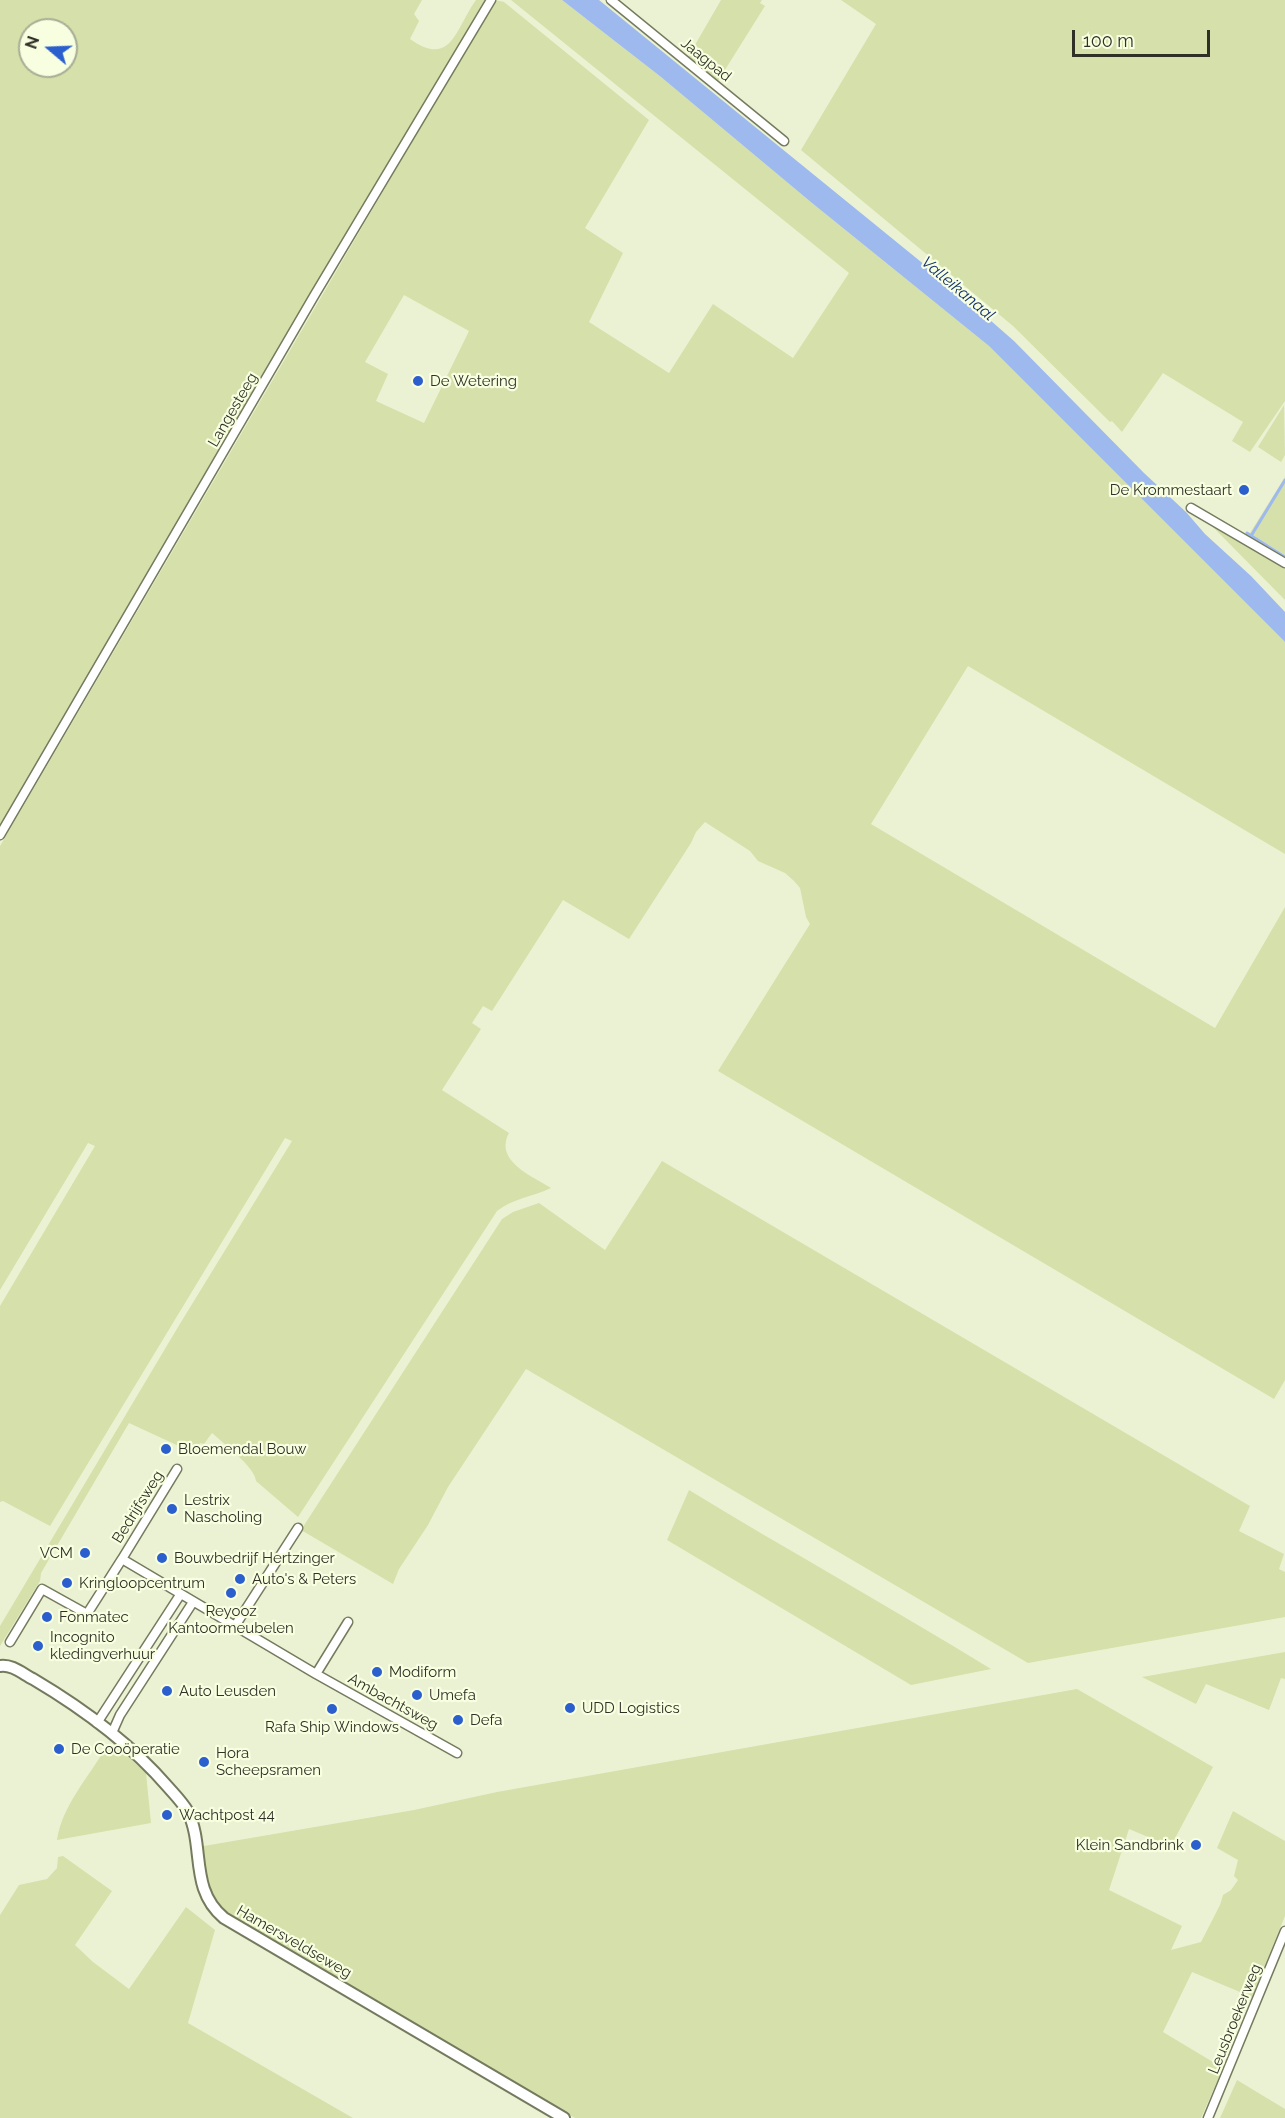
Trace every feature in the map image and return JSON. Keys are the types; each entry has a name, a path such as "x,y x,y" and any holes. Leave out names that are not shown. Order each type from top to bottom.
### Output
{"street":[{"name":"Langesteeg","path":"0,835 314,296 491,0"},
{"name":"Jaagpad","path":"611,0 784,141"},
{"path":"1194,510 1285,563"},
{"name":"Bedrijfsweg","path":"10,1642 42,1589 87,1614 177,1469"},
{"path":"235,1626 298,1528"},
{"name":"Bedrijfsweg","path":"122,1559 180,1595"},
{"path":"97,1723 180,1595"},
{"name":"Ambachtsweg","path":"180,1595 457,1753"},
{"path":"112,1733 120,1715 193,1602"},
{"path":"316,1674 348,1622"},
{"name":"Hamersveldseweg","path":"0,1666 14,1668 49,1689 112,1733 153,1771 187,1811 193,1830 204,1890 212,1906 220,1915 564,2118"},
{"name":"Leusbroekerweg","path":"1209,2118 1285,1931"}],"green space":[{"path":"0,0 422,0 414,14 419,21 410,39 424,47 435,49 444,47 451,41 476,0 488,0 0,827"},
{"path":"495,0 504,2 649,120 585,228 623,253 589,322 669,373 713,304 793,358 849,273 511,0 562,0 661,77 989,346 1285,642 1285,854 968,666 871,824 1215,1028 1285,907 1285,1380 1274,1399 718,1071 810,924 806,917 800,888 794,881 785,873 758,861 750,851 705,822 696,832 629,939 563,900 492,1011 483,1006 472,1023 481,1029 442,1090 509,1133 506,1143 511,1160 525,1173 551,1188 510,1203 497,1211 298,1517 256,1481 245,1462 212,1433 204,1444 200,1443 196,1454 129,1423 41,1573 40,1581 0,1646 0,1626 292,1141 285,1138 50,1526 3,1501 0,1502 0,1306 95,1146 88,1143 0,1290 0,846","holes":["404,295 469,331 424,423 376,401 388,374 365,362"]},
{"path":"721,0 762,0 760,3 765,6 718,81 688,57"},
{"path":"841,0 1285,0 1285,401 1250,452 1232,441 1243,422 1163,373 1122,432 1013,326 801,150 876,24"},
{"path":"1284,405 1285,455 1281,462 1258,447"},
{"path":"1285,477 1285,555 1250,533"},
{"path":"1204,518 1285,566 1285,600"},
{"path":"662,1161 1250,1506 1239,1531 1284,1554 1279,1569 1285,1572 1285,1617 1028,1663 526,1369 448,1487 428,1525 399,1569 393,1584 301,1530 502,1219 513,1212 539,1203 605,1250"},
{"path":"689,1490 991,1669 911,1685 667,1540"},
{"path":"1285,1652 1285,1679 1281,1678 1269,1710 1206,1684 1196,1704 1142,1677"},
{"path":"1077,1689 1213,1767 1172,1847 1129,1829 1109,1890 1182,1926 1171,1950 1201,1942 1223,1895 1231,1890 1238,1880 1234,1876 1238,1860 1217,1848 1233,1811 1285,1841 1285,1916 1252,1997 1192,1972 1163,2032 1223,2068 1201,2118 575,2118 224,1912 206,1883 199,1842 204,1846 414,1810 497,1792"},
{"path":"109,1746 116,1746 146,1773 151,1823 57,1840 64,1816 76,1793"},
{"path":"63,1856 112,1891 75,1945 93,1962 129,1989 186,1907 215,1930 188,2023 353,2118 0,2118 0,1915 19,1885 47,1879 57,1868 58,1857"},
{"path":"1237,2080 1285,2109 1285,2118 1220,2118"}],"water":[{"path":"562,0 599,0 958,292 1014,341 1285,612 1285,642 989,346 661,77"}],"waterway":[{"path":"1251,536 1285,480"},
{"path":"1247,533 1285,557"}],"place":[{"name":"De Wetering","path":"418,381"},
{"name":"De Krommestaart","path":"1244,490"},
{"name":"Bloemendal Bouw","path":"166,1449"},
{"name":"Lestrix Nascholing","path":"172,1509"},
{"name":"VCM","path":"85,1553"},
{"name":"Bouwbedrijf Hertzinger","path":"162,1558"},
{"name":"Auto's & Peters","path":"240,1579"},
{"name":"Kringloopcentrum","path":"67,1583"},
{"name":"Reyooz Kantoormeubelen","path":"231,1593"},
{"name":"Fonmatec","path":"47,1617"},
{"name":"Incognito kledingverhuur","path":"38,1646"},
{"name":"Modiform","path":"377,1672"},
{"name":"Auto Leusden","path":"167,1691"},
{"name":"Umefa","path":"417,1695"},
{"name":"UDD Logistics","path":"570,1708"},
{"name":"Rafa Ship Windows","path":"332,1709"},
{"name":"Defa","path":"458,1720"},
{"name":"De Cooöperatie","path":"59,1749"},
{"name":"Hora Scheepsramen","path":"204,1762"},
{"name":"Wachtpost 44","path":"167,1815"},
{"name":"Klein Sandbrink","path":"1196,1845"}],"water label":[{"name":"Valleikanaal","path":"958,289"}]}
